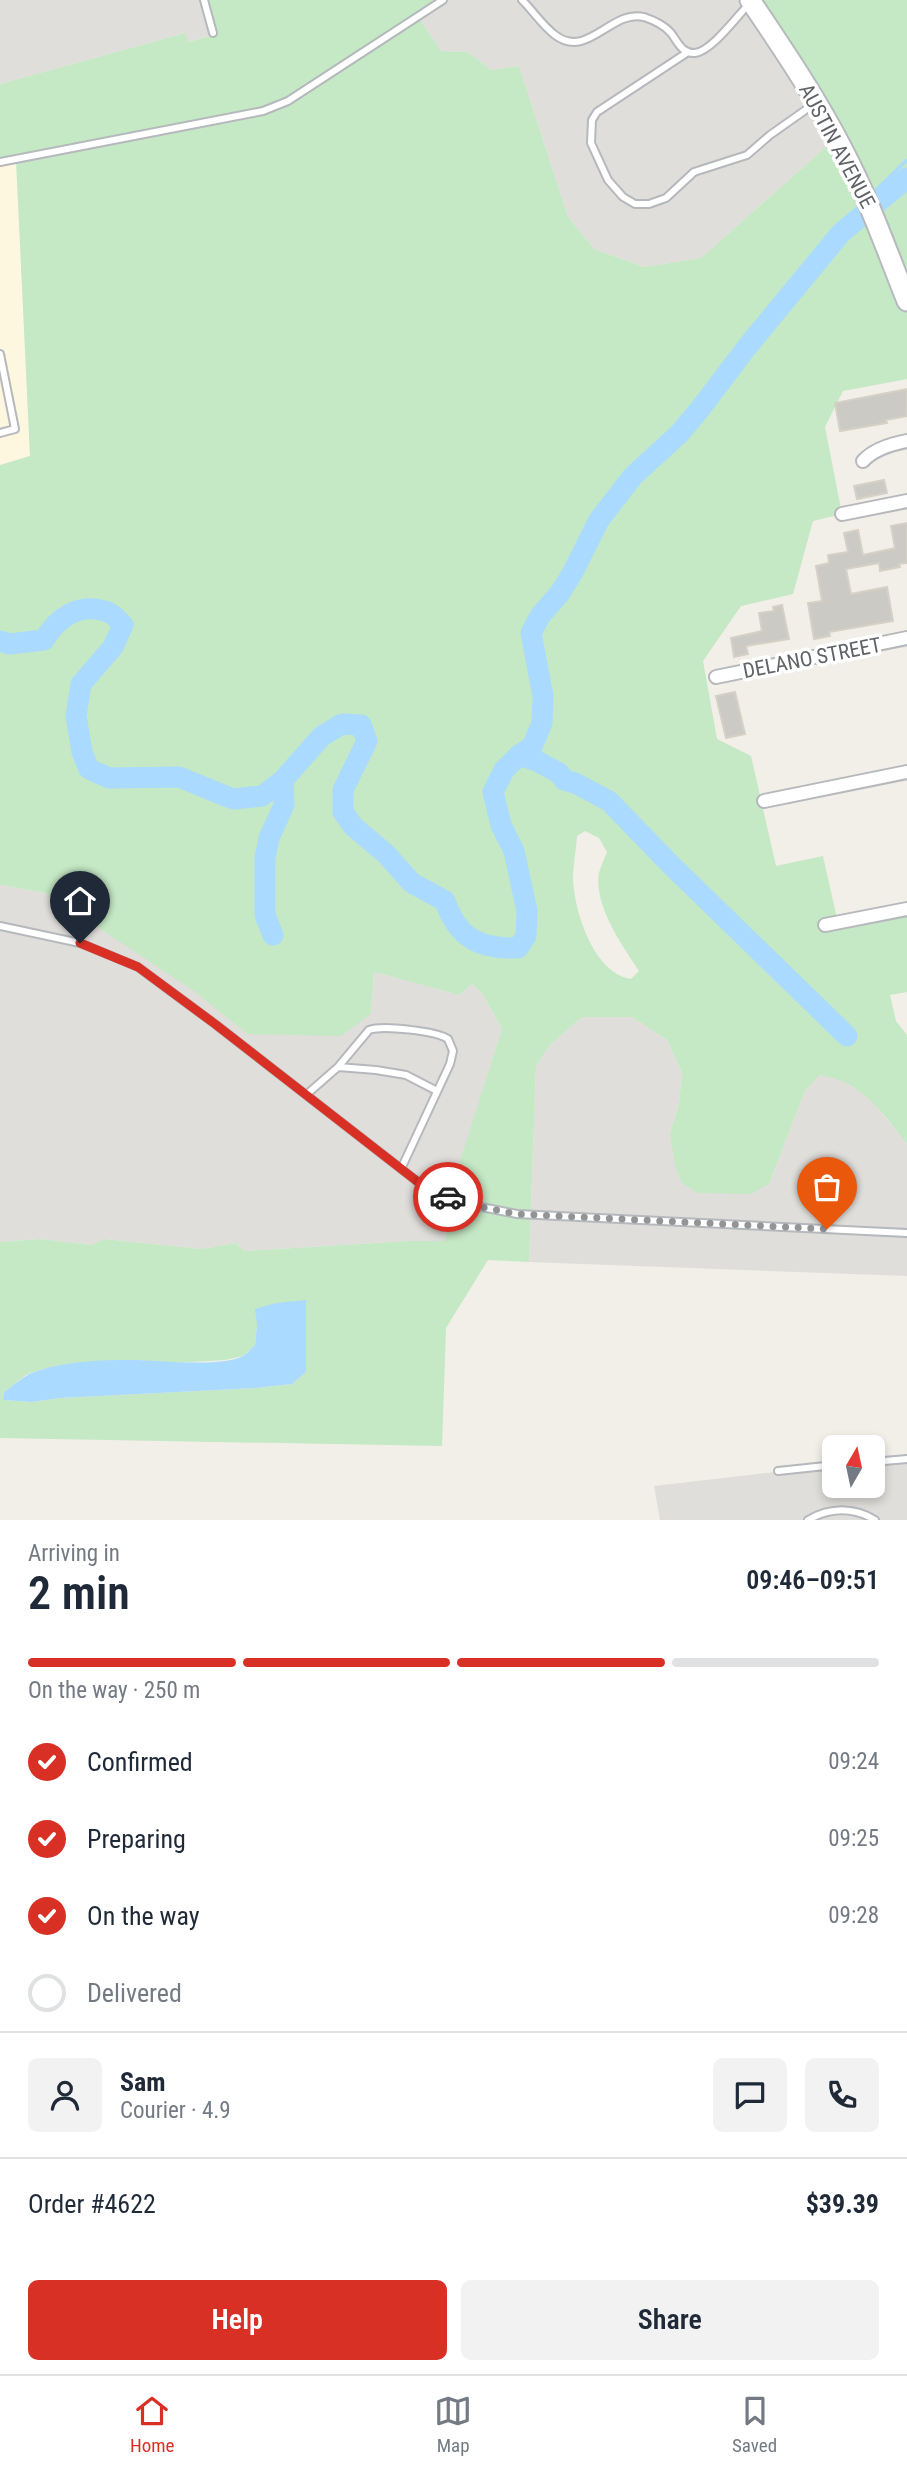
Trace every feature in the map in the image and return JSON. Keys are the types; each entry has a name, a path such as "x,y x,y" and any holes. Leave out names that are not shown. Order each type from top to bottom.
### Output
{"street":[{"name":"AUSTIN AVENUE","path":"751,1 796,68 843,150 869,205 907,301"},
{"path":"863,461 869,454 907,441"},
{"path":"842,514 907,501"},
{"name":"DELANO STREET","path":"716,677 907,638"},
{"path":"764,801 907,772"},
{"path":"825,925 907,909"}],"lane":[{"path":"204,0 213,33"},
{"path":"0,162 263,111 288,101 443,0"},
{"path":"522,0 555,36 567,41 589,40 619,20 639,16 650,19 670,32 678,45 688,52"},
{"path":"751,1 711,44 699,52 688,52 597,112 592,120 591,143 608,180 622,197 635,204 649,204 666,198 694,172 747,155 816,103"},
{"path":"0,354 15,429 0,433"},
{"path":"0,926 80,943 138,967 427,1189 466,1204 517,1214 907,1233"},
{"path":"306,1095 338,1067 369,1030 377,1028 439,1035 448,1039 453,1051 446,1072 401,1170"},
{"path":"338,1067 406,1075 437,1091"},
{"path":"886,1461 907,1459"},
{"path":"778,1471 822,1466"},
{"path":"808,1520 839,1510 861,1512 875,1520"}],"shaded area":[{"path":"0,0 281,0 263,21 187,42 185,33 0,84"},
{"path":"443,0 750,0 836,138 701,258 644,267 594,249 568,217 519,66 491,70 468,52 441,51 418,17"},
{"path":"16,159 30,456 0,465 0,162"},
{"path":"0,885 46,893 371,1014 374,972 459,995 472,984 482,993 502,1029 453,1185 460,1188 444,1241 244,1251 236,1243 201,1249 104,1239 91,1245 40,1239 0,1242"},
{"path":"582,1017 632,1017 667,1040 682,1072 679,1104 670,1133 769,1184 805,1091 818,1075 836,1077 868,1096 907,1144 907,1276 529,1262 536,1066 550,1045"},
{"path":"907,1459 907,1520 660,1520 654,1486 822,1467 822,1498 886,1498 886,1461"}],"green space":[{"path":"203,0 443,0 418,17 441,51 468,52 491,70 519,66 568,217 594,249 644,267 701,258 836,138 750,0 907,0 907,379 843,391 825,427 842,514 813,521 793,594 741,606 703,661 717,739 751,756 776,866 823,856 838,923 907,909 907,992 890,995 896,1021 907,1035 907,1144 860,1091 848,1084 819,1075 805,1091 769,1184 751,1194 698,1193 682,1183 675,1166 670,1133 679,1104 682,1072 667,1040 632,1017 582,1017 550,1045 536,1066 529,1262 488,1260 446,1328 442,1446 0,1438 0,1242 40,1239 91,1245 104,1239 201,1249 236,1243 244,1251 444,1241 460,1188 452,1186 502,1029 482,993 472,984 459,995 374,972 371,1014 341,1036 248,1034 194,991 46,893 0,885 0,465 30,456 16,160 0,162 0,84 185,33 188,42 213,35","holes":["585,831 599,838 607,852 599,873 600,898 611,925 639,971 631,979 607,966 597,954 582,925 573,875 577,836","306,1301 306,1372 292,1384 32,1402 3,1400 4,1392 26,1375 42,1369 89,1362 133,1360 174,1363 225,1360 243,1356 255,1345 257,1325 292,1303"]}],"water":[{"path":"306,1300 306,1372 292,1384 32,1402 3,1400 4,1392 26,1376 62,1365 108,1360 205,1363 233,1360 255,1345 255,1309 276,1303"}],"building":[{"path":"907,389 907,416 886,420 887,423 840,431 835,403"},
{"path":"884,480 887,493 857,499 854,486"},
{"path":"907,523 907,563 880,571 879,563 846,569 851,594 887,587 893,621 829,632 830,636 814,639 808,603 822,601 816,566 829,563 828,555 848,552 844,533 858,530 863,555 895,548 891,526"},
{"path":"782,605 789,639 746,646 748,654 734,657 731,638 762,631 759,613 774,611 773,607"},
{"path":"735,692 745,734 726,738 716,696"}],"waterway":[{"path":"871,195 907,160"},
{"path":"0,641 9,644 44,640 62,619 86,609 107,612 123,625 113,647 81,684 76,716 82,752 89,769 109,778 179,777 233,799 262,796 283,780 322,736 342,724 361,725 367,741 343,790 343,812 354,827 386,854 412,883 445,901 450,914 464,933 482,944 518,948 526,936 527,911 514,851 501,825 493,792 504,770 532,747 542,723 543,696 531,633 540,616 560,593 573,572 599,520 633,476 679,434 841,233 907,178"},
{"path":"631,487 781,294 860,206"},
{"path":"519,755 537,761 559,773 564,780 609,801 847,1036"},
{"path":"273,935 265,915 265,858 269,838 284,805 283,780"}],"way so far":[{"path":"448,1197 466,1204 517,1214 827,1229"}],"route":[{"path":"80,943 138,967 427,1189 448,1197"}]}
